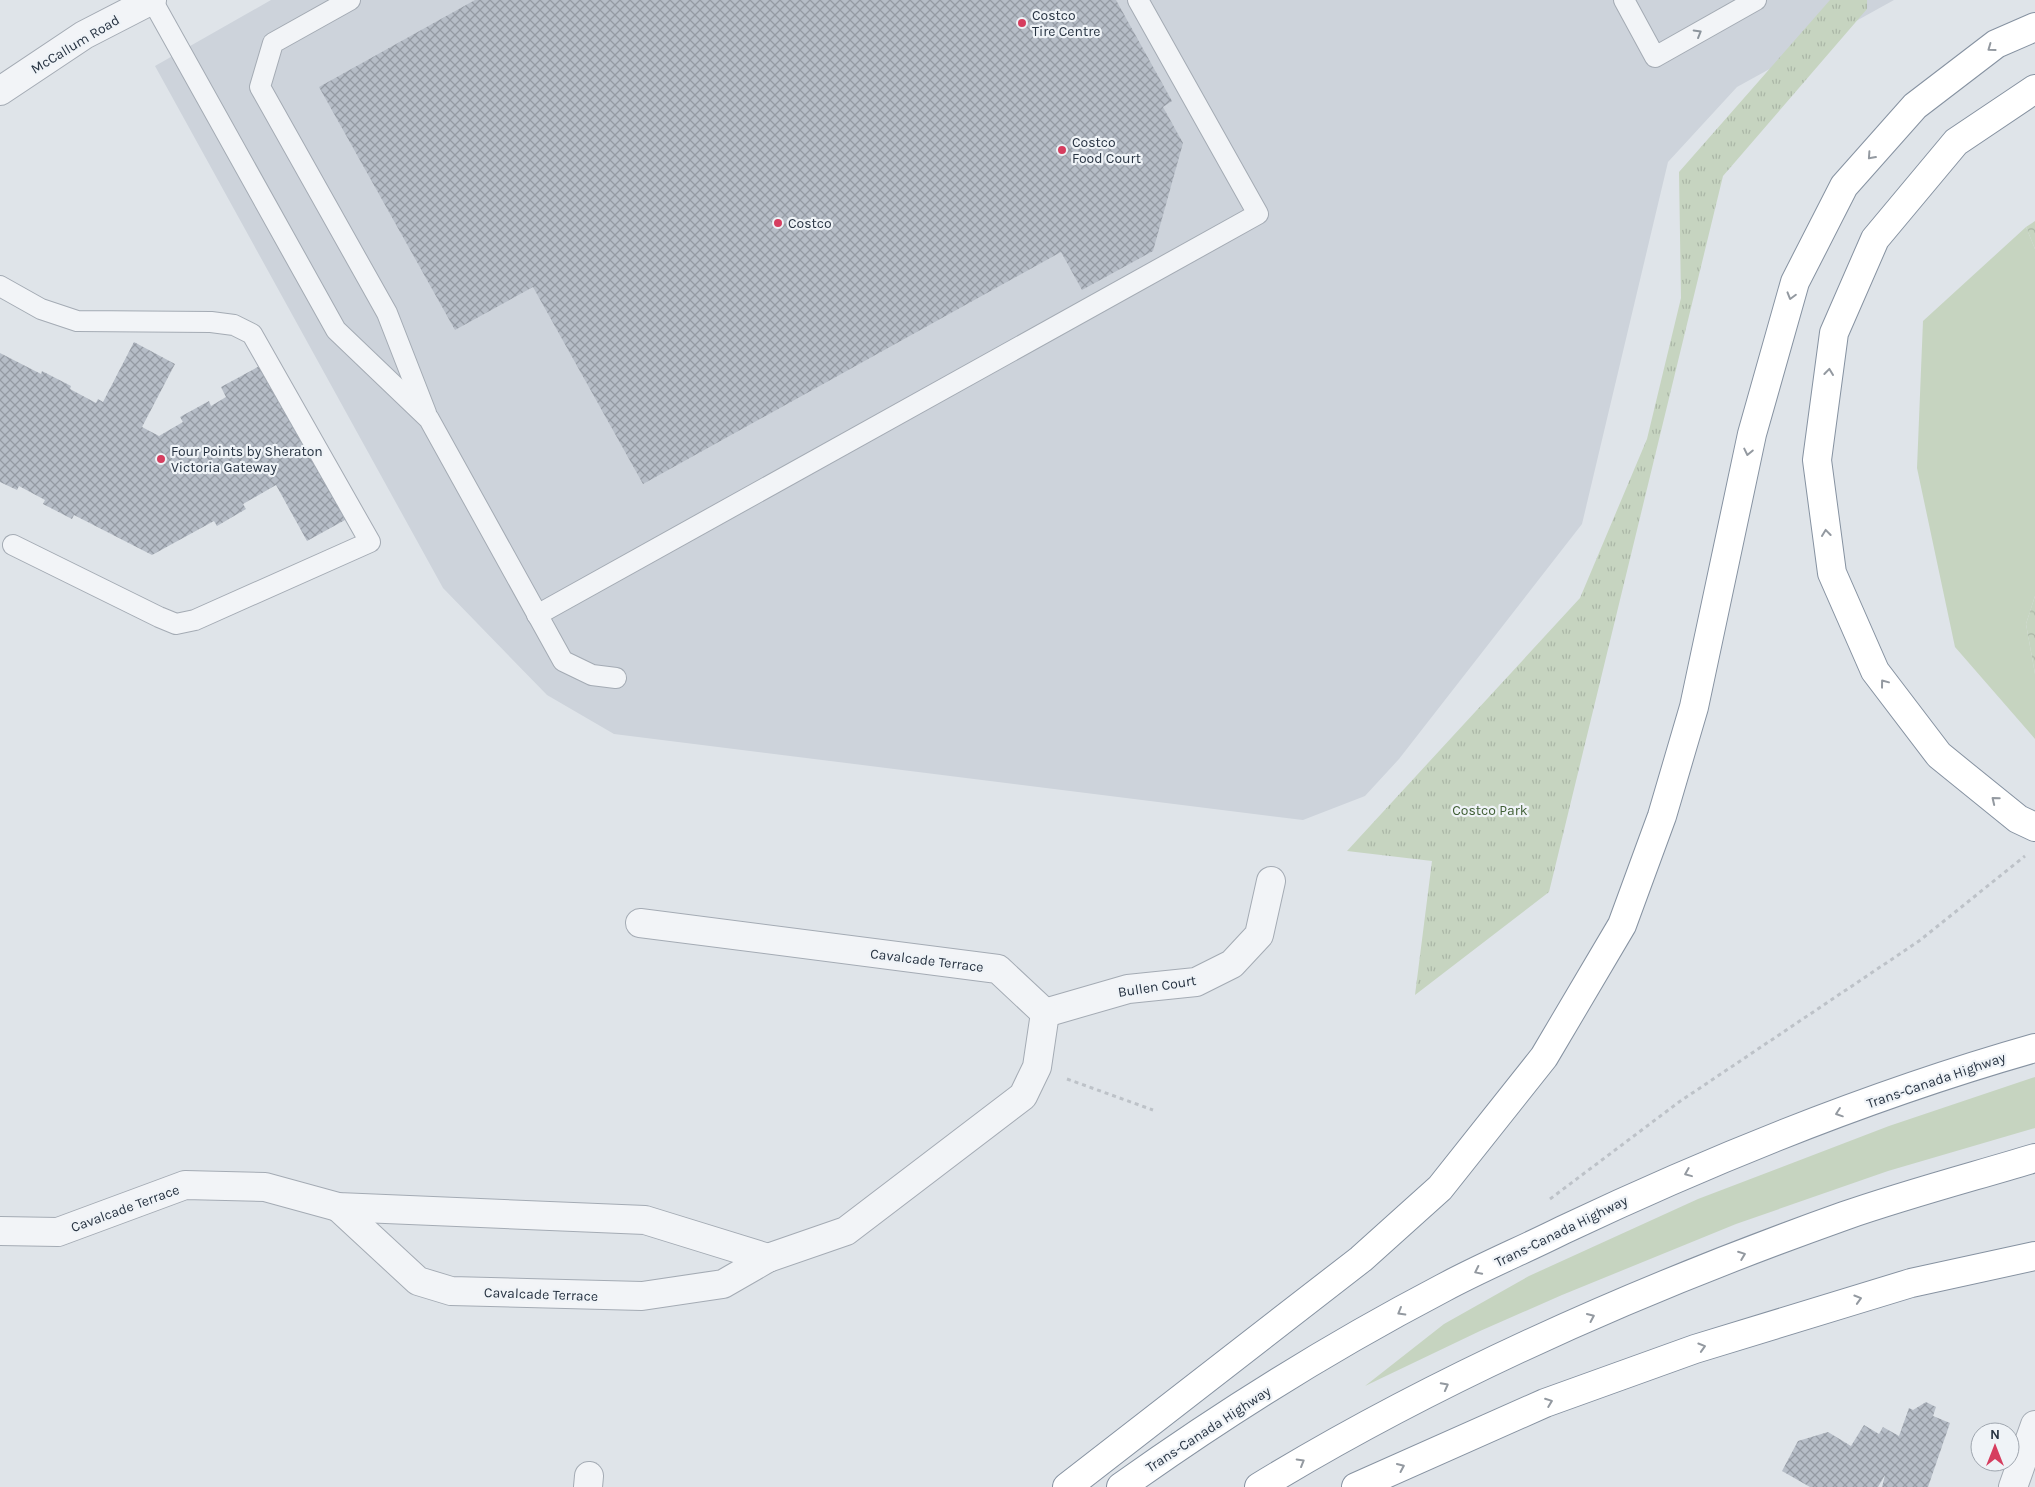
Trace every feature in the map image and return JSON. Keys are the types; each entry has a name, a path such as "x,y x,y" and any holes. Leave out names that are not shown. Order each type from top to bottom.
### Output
{"highway":[{"path":"1067,1487 1361,1259 1440,1188 1544,1057 1622,925 1662,816 1694,707 1752,434 1795,282 1844,186 1915,106 1996,44 2035,27"},
{"path":"2035,89 1956,142 1874,239 1834,333 1817,460 1832,573 1875,671 1939,755 2018,819 2035,826"},
{"name":"Trans-Canada Highway","path":"1121,1487 1303,1367 1452,1284 1645,1191 1808,1124 1996,1059 2035,1048"},
{"path":"1259,1487 1305,1459 1485,1364 1666,1283 1846,1216 2035,1158"},
{"path":"1356,1487 1545,1403 1695,1349 1912,1283 2035,1256"}],"street":[{"name":"McCallum Road","path":"0,91 84,35 152,0"},
{"name":"Bullen Court","path":"1045,1013 1128,989 1196,982 1232,964 1259,935 1271,880"},
{"name":"Cavalcade Terrace","path":"338,1207 418,1282 451,1291 642,1296 722,1284 768,1258 846,1231 1023,1096 1037,1067 1045,1013 998,969 640,923"},
{"name":"Cavalcade Terrace","path":"0,1231 58,1232 185,1185 265,1187 338,1207 645,1220 768,1258"},
{"path":"2013,1487 2035,1426"}],"lane":[{"path":"152,0 336,330 429,419"},
{"path":"350,0 273,43 260,87 387,312 429,419 563,662 592,675 616,678"},
{"path":"537,615 1258,214 1138,0"},
{"path":"1624,0 1655,57 1756,0"},
{"path":"0,286 41,308 77,321 211,322 234,325 252,334 370,542 195,620 176,624 13,545"}],"path":[{"path":"1544,1204 1679,1102 1919,941 2025,856"},
{"path":"1061,1077 1153,1110"}],"shaded area":[{"path":"271,0 1894,0 1737,87 1668,162 1582,524 1399,759 1365,796 1303,820 614,734 547,695 443,588 155,66"}],"green space":[{"name":"Costco Park","path":"1830,0 1867,0 1867,9 1723,176 1549,892 1415,995 1432,861 1347,851 1580,598 1647,439 1681,298 1679,172"},
{"path":"2035,221 2035,249 2026,227"},
{"path":"2026,227 2035,249 2035,596 2026,624 2035,674 2035,739 1955,647 1917,468 1923,321"},
{"path":"2035,596 2035,674 2026,624"},
{"path":"2035,1077 2035,1128 1888,1171 1736,1224 1562,1295 1480,1331 1365,1386 1444,1324 1529,1276 1698,1199 1889,1126"}],"building":[{"name":"Costco","path":"475,0 1116,0 1172,101 1163,107 1183,143 1153,251 1082,290 1061,252 643,484 533,287 455,330 319,87"},
{"name":"Four Points by Sheraton Victoria Gateway","path":"134,342 175,364 142,427 159,436 183,422 180,417 209,401 211,406 226,397 221,387 267,362 354,515 307,541 276,485 243,504 246,509 217,526 214,521 152,555 74,515 72,519 43,504 45,500 19,486 17,490 0,482 0,353 41,374 42,371 71,386 70,389 96,403 98,399 103,402"},
{"path":"1926,1402 1936,1407 1933,1416 1950,1423 1928,1487 1882,1487 1885,1475 1878,1487 1810,1487 1782,1471 1798,1441 1828,1432 1851,1446 1864,1425 1879,1434 1883,1427 1899,1436 1909,1408 1913,1410"}],"place":[{"name":"Costco Tire Centre","path":"1022,23"},
{"name":"Costco Food Court","path":"1062,150"},
{"name":"Costco","path":"778,223"},
{"name":"Four Points by Sheraton Victoria Gateway","path":"161,459"}]}
